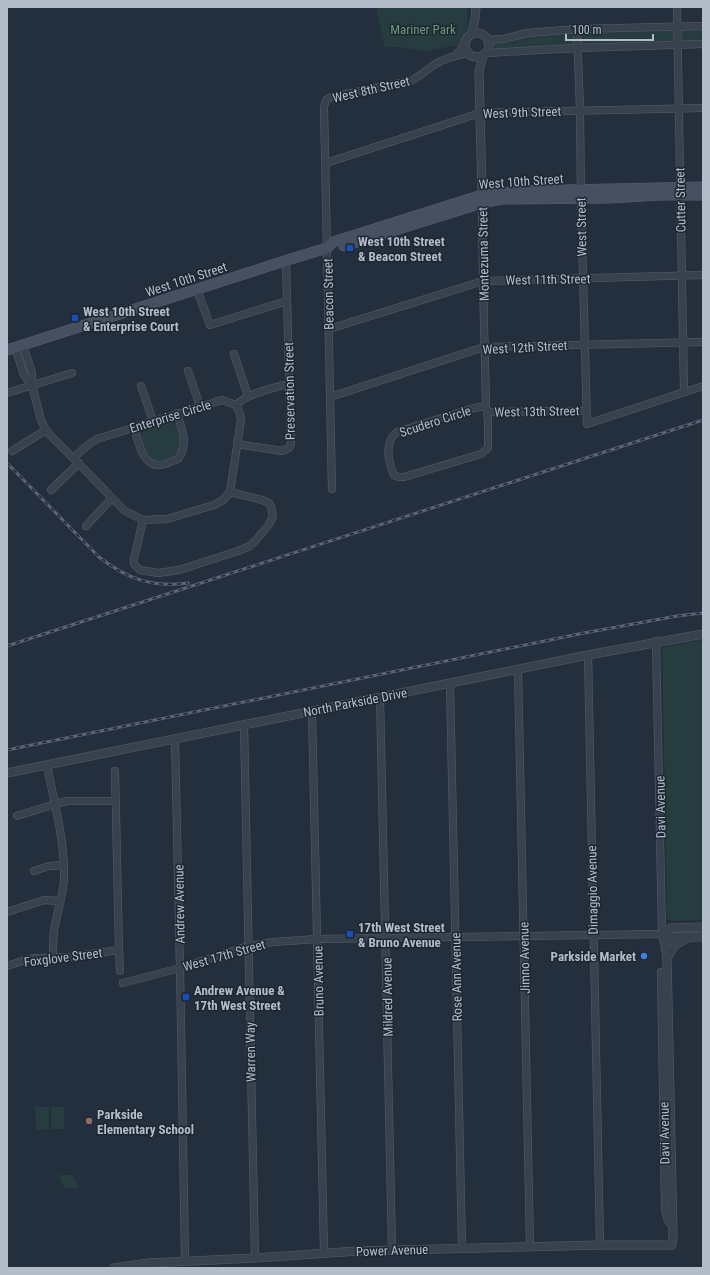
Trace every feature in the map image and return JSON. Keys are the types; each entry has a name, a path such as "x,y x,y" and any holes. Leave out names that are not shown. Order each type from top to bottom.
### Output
{"main road":[{"name":"West 10th Street","path":"15,348 327,248 333,249 482,199 521,191 580,194 680,191 703,187"},
{"name":"West 10th Street","path":"680,191 703,195"}],"street":[{"path":"472,34 476,7"},
{"name":"Cutter Street","path":"677,7 684,392"},
{"path":"475,18 481,34 488,40 489,47 484,54"},
{"path":"488,40 503,39 527,33 576,29 703,26"},
{"name":"West Street","path":"576,29 580,110 580,194 587,424 684,392"},
{"path":"481,34 475,33 468,36 465,44 470,54 478,56 484,54 578,48 703,44"},
{"name":"West 8th Street","path":"456,55 465,44"},
{"name":"West 8th Street","path":"326,100 330,97 410,81 419,78 437,63 456,55 470,54"},
{"name":"Montezuma Street","path":"470,54 479,72"},
{"name":"Montezuma Street","path":"484,54 479,72 484,347 487,409"},
{"name":"Beacon Street","path":"326,100 324,107 332,489"},
{"name":"West 9th Street","path":"326,163 480,113 703,108"},
{"name":"Preservation Street","path":"237,444 282,451 289,448 286,261"},
{"name":"West 11th Street","path":"329,329 483,281 703,275"},
{"path":"197,290 210,325 287,301"},
{"name":"West 12th Street","path":"330,397 484,347 703,342"},
{"path":"15,348 24,375 32,385 37,406 46,430 125,511 143,520 167,519 214,505 223,500 230,492 241,420 236,405 248,396 283,385 289,385"},
{"path":"234,354 248,396"},
{"path":"188,371 200,406"},
{"path":"7,393 72,373"},
{"path":"141,386 153,421"},
{"path":"684,392 703,386"},
{"name":"Enterprise Circle","path":"51,490 76,461 88,444 97,439 222,400 236,405"},
{"name":"Scudero Circle","path":"474,408 487,409 488,444 485,451 481,454 404,477 394,475 388,447 392,436 397,432 474,408"},
{"name":"West 13th Street","path":"487,409 586,411"},
{"path":"134,427 141,450 145,458 151,463 158,465 178,459 183,452 185,445 184,435 177,413"},
{"path":"12,451 46,430"},
{"path":"143,520 134,564 140,570 158,573 179,570 238,551 254,542 268,526 273,511 269,503 230,492"},
{"path":"86,526 112,498"},
{"name":"North Parkside Drive","path":"7,773 656,641 703,634"},
{"name":"Davi Avenue","path":"656,641 662,934 666,944 667,958 672,1245"},
{"name":"Dimaggio Avenue","path":"588,655 600,1245"},
{"name":"Jimno Avenue","path":"518,669 530,1246"},
{"name":"Rose Ann Avenue","path":"450,683 462,1248"},
{"name":"Mildred Avenue","path":"380,697 392,1250"},
{"name":"Bruno Avenue","path":"312,711 324,1252"},
{"name":"Warren Way","path":"244,725 254,1258"},
{"name":"Andrew Avenue","path":"175,739 185,1260"},
{"path":"47,765 62,841 64,865 64,880 54,932 53,957"},
{"path":"115,771 120,971"},
{"path":"17,816 68,801 116,801"},
{"path":"34,871 48,866 64,865"},
{"path":"7,912 44,900 60,901"},
{"path":"662,934 671,928 703,927"},
{"path":"662,934 672,937 703,937"},
{"name":"West 17th Street","path":"123,983 180,968 248,946 272,942 317,939 662,934"},
{"path":"667,958 675,945 689,938"},
{"name":"Foxglove Street","path":"7,966 25,960 69,957 119,950"},
{"name":"Power Avenue","path":"114,1268 185,1260 254,1258 324,1252 530,1246 672,1245"}],"green space":[{"name":"Mariner Park","path":"376,7 467,7 468,41 466,44 440,48 428,52 398,47 387,47 384,45"},
{"path":"703,29 703,44 489,51 490,35"},
{"path":"170,422 175,424 179,433 180,445 178,452 168,459 156,461 144,447 141,438 142,434 144,430"},
{"path":"703,640 703,920 672,921 667,919 662,648"},
{"path":"35,1107 49,1107 49,1129 36,1130"},
{"path":"51,1107 64,1107 64,1129 51,1129"},
{"path":"60,1175 72,1175 80,1188 66,1188 60,1180"}],"railway":[{"path":"7,646 703,420"},
{"path":"7,463 99,557 109,565 130,576 152,583 188,583"},
{"path":"7,750 584,633 677,616 703,613"}],"place":[{"name":"West 10th Street & Beacon Street","path":"350,248"},
{"name":"West 10th Street & Enterprise Court","path":"75,318"},
{"name":"17th West Street & Bruno Avenue","path":"350,934"},
{"name":"Parkside Market","path":"644,956"},
{"name":"Andrew Avenue & 17th West Street","path":"186,997"},
{"name":"Parkside Elementary School","path":"89,1121"}]}
